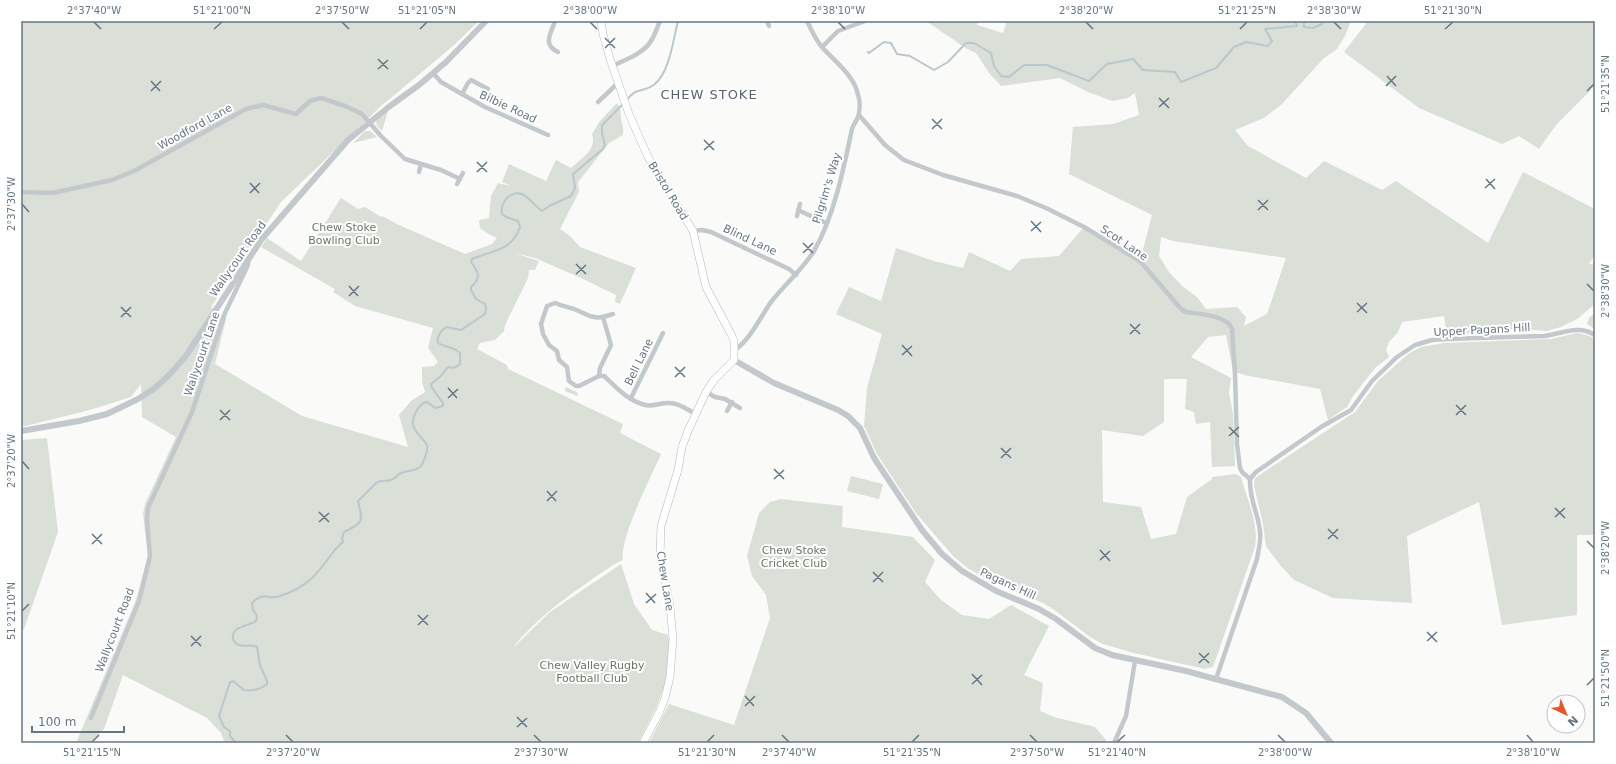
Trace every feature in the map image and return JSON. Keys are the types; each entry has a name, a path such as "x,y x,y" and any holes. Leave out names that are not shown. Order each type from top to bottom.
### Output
{"main road":[{"name":"Bristol Road","path":"601,21 612,66 623,98 648,157 693,231 706,287 734,341 734,360"},
{"name":"Chew Lane","path":"642,743 659,714 670,677 673,639 670,606 660,555 661,526 678,470 682,447 696,414 706,392 714,380 734,360"}],"street":[{"name":"Wallycourt Road","path":"21,430 80,422 107,414 138,399 155,388 186,356 248,259 269,230 348,140 433,74 486,21"},
{"path":"555,21 548,38 552,49 558,52"},
{"path":"612,66 626,60 648,46 653,39 660,21"},
{"path":"767,21 769,26"},
{"name":"Pilgrim's Way","path":"734,350 744,343 772,301 796,275 814,250 826,223 843,172 854,123 859,115 858,94 854,81 822,47 814,36 807,21"},
{"path":"822,47 838,31 865,21"},
{"path":"651,26 657,28"},
{"name":"Bilbie Road","path":"433,74 441,82 484,107 548,135"},
{"path":"462,94 471,80 488,89"},
{"path":"598,102 618,83"},
{"name":"Woodford Lane","path":"21,192 52,193 112,180 136,170 246,109 263,105 296,114 310,101 321,98 346,106 362,114 369,123"},
{"name":"Scot Lane","path":"859,115 885,145 904,160 943,175 1005,192 1046,208 1084,227 1140,261 1181,309 1186,312 1225,320 1230,324 1232,329 1237,444 1240,468 1242,472 1250,479"},
{"path":"369,123 400,156 460,179"},
{"path":"419,172 421,164"},
{"path":"457,184 463,173"},
{"path":"797,216 800,204"},
{"path":"798,210 826,223"},
{"name":"Blind Lane","path":"693,231 702,230 712,232 789,268 796,275"},
{"name":"Wallycourt Lane","path":"192,412 225,313 248,265 248,259"},
{"path":"613,314 596,319 574,309 563,307 555,303 547,306 541,324 546,341 557,351 559,360 567,367 569,381 572,384 579,386 600,376 604,376 623,395 654,406 670,402 680,405 696,414"},
{"path":"600,376 600,368 611,346 603,317"},
{"name":"Upper Pagans Hill","path":"1250,479 1256,472 1321,427 1351,410 1372,381 1397,357 1415,345 1432,340 1556,335 1575,329 1589,331 1595,335"},
{"name":"Bell Lane","path":"631,398 663,334"},
{"name":"Pagans Hill","path":"734,360 774,383 838,410 854,422 860,428 874,458 922,530 942,554 962,571 996,591 1039,609 1056,619 1095,648 1112,655 1186,671 1282,697 1306,713 1331,743"},
{"path":"706,392 715,397 726,398 740,408"},
{"path":"727,411 732,402"},
{"name":"Wallycourt Road","path":"91,718 139,601 150,556 147,520 148,508 192,412"},
{"path":"1216,679 1257,559 1261,543 1260,526 1251,498 1250,479"},
{"path":"1114,743 1126,716 1135,661"}],"green space":[{"path":"21,21 479,21 453,46 380,107 281,202 211,307 226,319 215,364 302,416 408,447 399,415 411,401 425,392 422,382 422,367 434,366 438,362 428,348 433,328 355,306 333,292 335,289 261,247 267,238 301,261 341,198 358,209 365,207 381,217 382,216 465,254 492,244 497,238 480,228 479,220 489,218 491,196 498,183 511,186 502,182 509,164 546,181 556,160 571,168 588,153 592,145 592,134 600,121 617,103 620,108 623,135 609,143 578,182 579,192 560,229 570,236 580,247 636,268 620,304 615,302 616,295 581,278 535,258 514,253 539,261 535,270 529,270 528,278 505,325 504,331 495,340 480,343 477,349 507,365 508,369 623,424 620,433 661,454 631,523 623,550 623,560 613,565 559,603 534,625 512,649 550,612 621,564 634,604 652,630 668,635 672,658 665,684 656,708 638,743 225,743 221,733 207,718 123,675 104,729 90,743 76,743 136,600 148,556 143,514 145,504 176,437 142,417 141,384 131,397 90,410 21,427"},
{"path":"926,21 978,21 977,25 1003,33 1007,21 1351,21 1345,36 1337,49 1324,58 1282,104 1264,118 1235,130 1248,146 1306,178 1324,161 1382,190 1396,181 1488,243 1523,172 1595,209 1595,254 1589,264 1595,265 1595,304 1577,319 1561,327 1547,331 1519,329 1461,334 1453,333 1446,329 1444,316 1402,322 1398,332 1389,342 1386,350 1389,357 1375,368 1353,396 1347,407 1328,420 1320,389 1244,375 1233,371 1226,335 1208,337 1191,357 1231,378 1229,393 1233,414 1235,466 1212,467 1210,422 1196,424 1194,412 1185,409 1187,379 1164,379 1164,422 1143,436 1102,430 1103,502 1141,507 1151,539 1176,534 1187,497 1212,479 1212,477 1236,474 1241,477 1252,512 1256,538 1255,547 1213,667 1205,669 1134,653 1103,644 1090,637 1043,603 993,583 969,569 954,557 916,513 877,454 864,426 867,388 882,334 836,314 849,287 881,301 896,248 934,261 963,268 969,252 1010,271 1021,259 1059,256 1084,227 1140,261 1152,215 1069,174 1073,127 1113,124 1139,115 1135,93 1128,98 1112,101 1088,92 1060,78 1001,86 989,73 976,53 967,49","holes":["1161,237 1173,241 1286,258 1267,314 1244,326 1246,317 1237,307 1206,309 1197,297 1182,286 1169,272 1159,256"]},
{"path":"1368,21 1595,21 1595,86 1556,125 1539,149 1519,136 1502,144 1419,108 1344,52"},
{"path":"388,111 382,131 377,126 376,121"},
{"path":"365,131 370,131 377,137 353,143"},
{"path":"1595,313 1595,329 1587,324 1589,318"},
{"path":"1577,333 1590,336 1595,340 1595,535 1577,535 1577,615 1502,625 1479,502 1407,536 1412,603 1333,598 1294,580 1280,565 1266,546 1263,524 1254,486 1255,478 1355,412 1378,381 1408,354 1421,347 1444,343 1551,339"},
{"path":"566,387 578,393 577,396 565,391"},
{"path":"47,438 58,532 24,629 21,632 21,440"},
{"path":"851,476 883,484 879,499 847,491"},
{"name":"Chew Stoke Cricket Club","path":"781,499 843,506 842,527 913,537 935,560 925,582 941,600 962,615 989,619 1011,605 1049,626 1024,675 1043,683 1040,711 1054,717 1095,727 1106,740 1105,743 649,743 669,704 734,725 770,618 766,595 752,576 747,556 759,513 770,502"}],"waterway":[{"path":"626,101 634,92 651,87 660,78 668,63 678,21"},
{"path":"868,52 869,53 884,42 891,43 897,54 910,56 934,70 948,62 966,43 974,43 991,53 994,66 1001,76 1009,77 1024,65 1047,65 1089,81 1107,64 1133,59 1143,70 1175,72 1181,82 1216,68 1234,47 1246,42 1268,46 1272,41 1265,29 1297,26 1295,21"},
{"path":"1304,21 1304,27 1313,28 1322,24 1323,21"},
{"path":"236,743 230,736 230,731 224,727 219,716 230,682 233,681 244,690 256,690 267,684 267,681 260,665 257,647 241,646 237,644 233,639 233,634 241,627 256,621 257,616 253,610 252,603 256,599 263,596 275,597 289,593 298,589 317,573 343,542 342,538 344,532 359,524 361,513 358,501 376,483 380,481 389,481 401,473 414,470 421,466 427,451 427,447 426,443 415,430 413,425 415,415 420,405 426,402 436,408 443,406 443,403 432,388 431,384 440,377 448,367 454,368 460,364 460,353 455,349 438,343 438,336 446,327 461,330 485,314 485,304 476,299 471,290 471,287 478,278 476,268 471,262 472,259 501,249 512,241 517,235 520,227 518,221 502,214 502,206 506,199 512,195 517,193 526,196 542,211 549,206 571,196 575,188 573,174 603,149 605,145 602,125 623,104"}],"district":[{"name":"CHEW STOKE","path":"709,94"}],"park label":[{"name":"Chew Stoke Bowling Club","path":"344,233"},
{"name":"Chew Valley Rugby Football Club","path":"592,671"}]}
